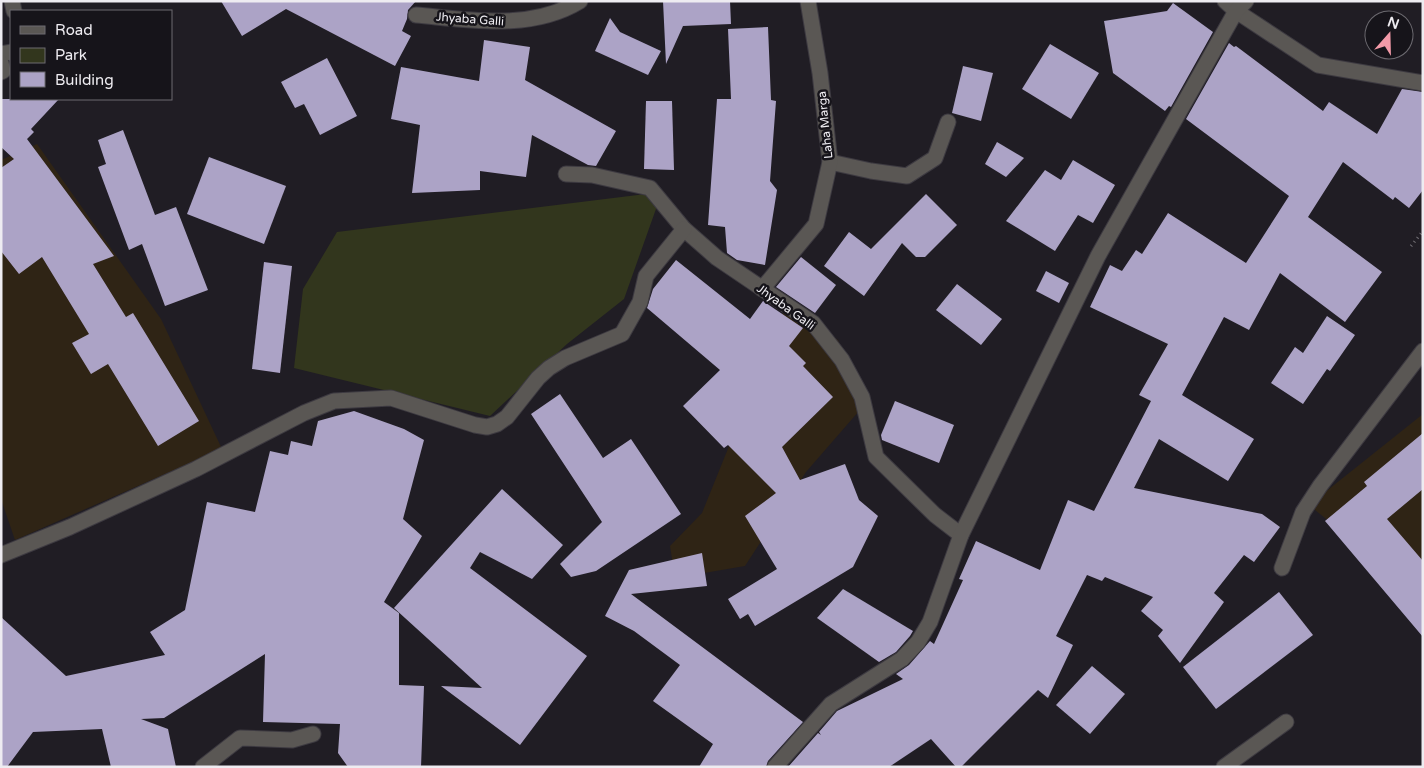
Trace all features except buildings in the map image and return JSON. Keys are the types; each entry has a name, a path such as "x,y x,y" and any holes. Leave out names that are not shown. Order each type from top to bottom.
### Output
{"street":[{"name":"Jhyaba Galli","path":"416,14 509,22 561,13 580,1"},
{"name":"Laha Marga","path":"762,289 816,224 830,162 820,73 808,1"},
{"path":"775,767 831,704 902,659 918,642 930,622 961,534 1098,256 1236,5 1318,65 1423,83"},
{"path":"1,63 3,71 1,72"},
{"path":"830,162 870,172 907,176 935,158 948,122"},
{"name":"Jhyaba Galli","path":"566,174 592,175 650,188 684,229 718,258 813,323 842,360 862,397 876,457 935,515 961,534"},
{"path":"1,555 70,527 187,473 304,413 334,401 391,398 475,425 487,427 498,424 507,417 538,378 550,368 565,358 622,334 640,302 646,276 684,229"},
{"path":"1282,568 1303,512 1320,486 1423,350"},
{"path":"1224,767 1286,722"},
{"path":"203,767 240,738 292,740 313,734"}],"path":[{"path":"1411,246 1423,230"}],"shaded area":[{"path":"37,144 161,319 222,449 15,540 1,499 1,160"},
{"path":"788,300 838,340 866,403 806,472 745,566 675,578 670,546 702,513"},
{"path":"1423,414 1423,598 1309,505"}],"green space":[{"path":"662,192 624,299 567,344 490,416 294,368 303,289 337,232"}]}
